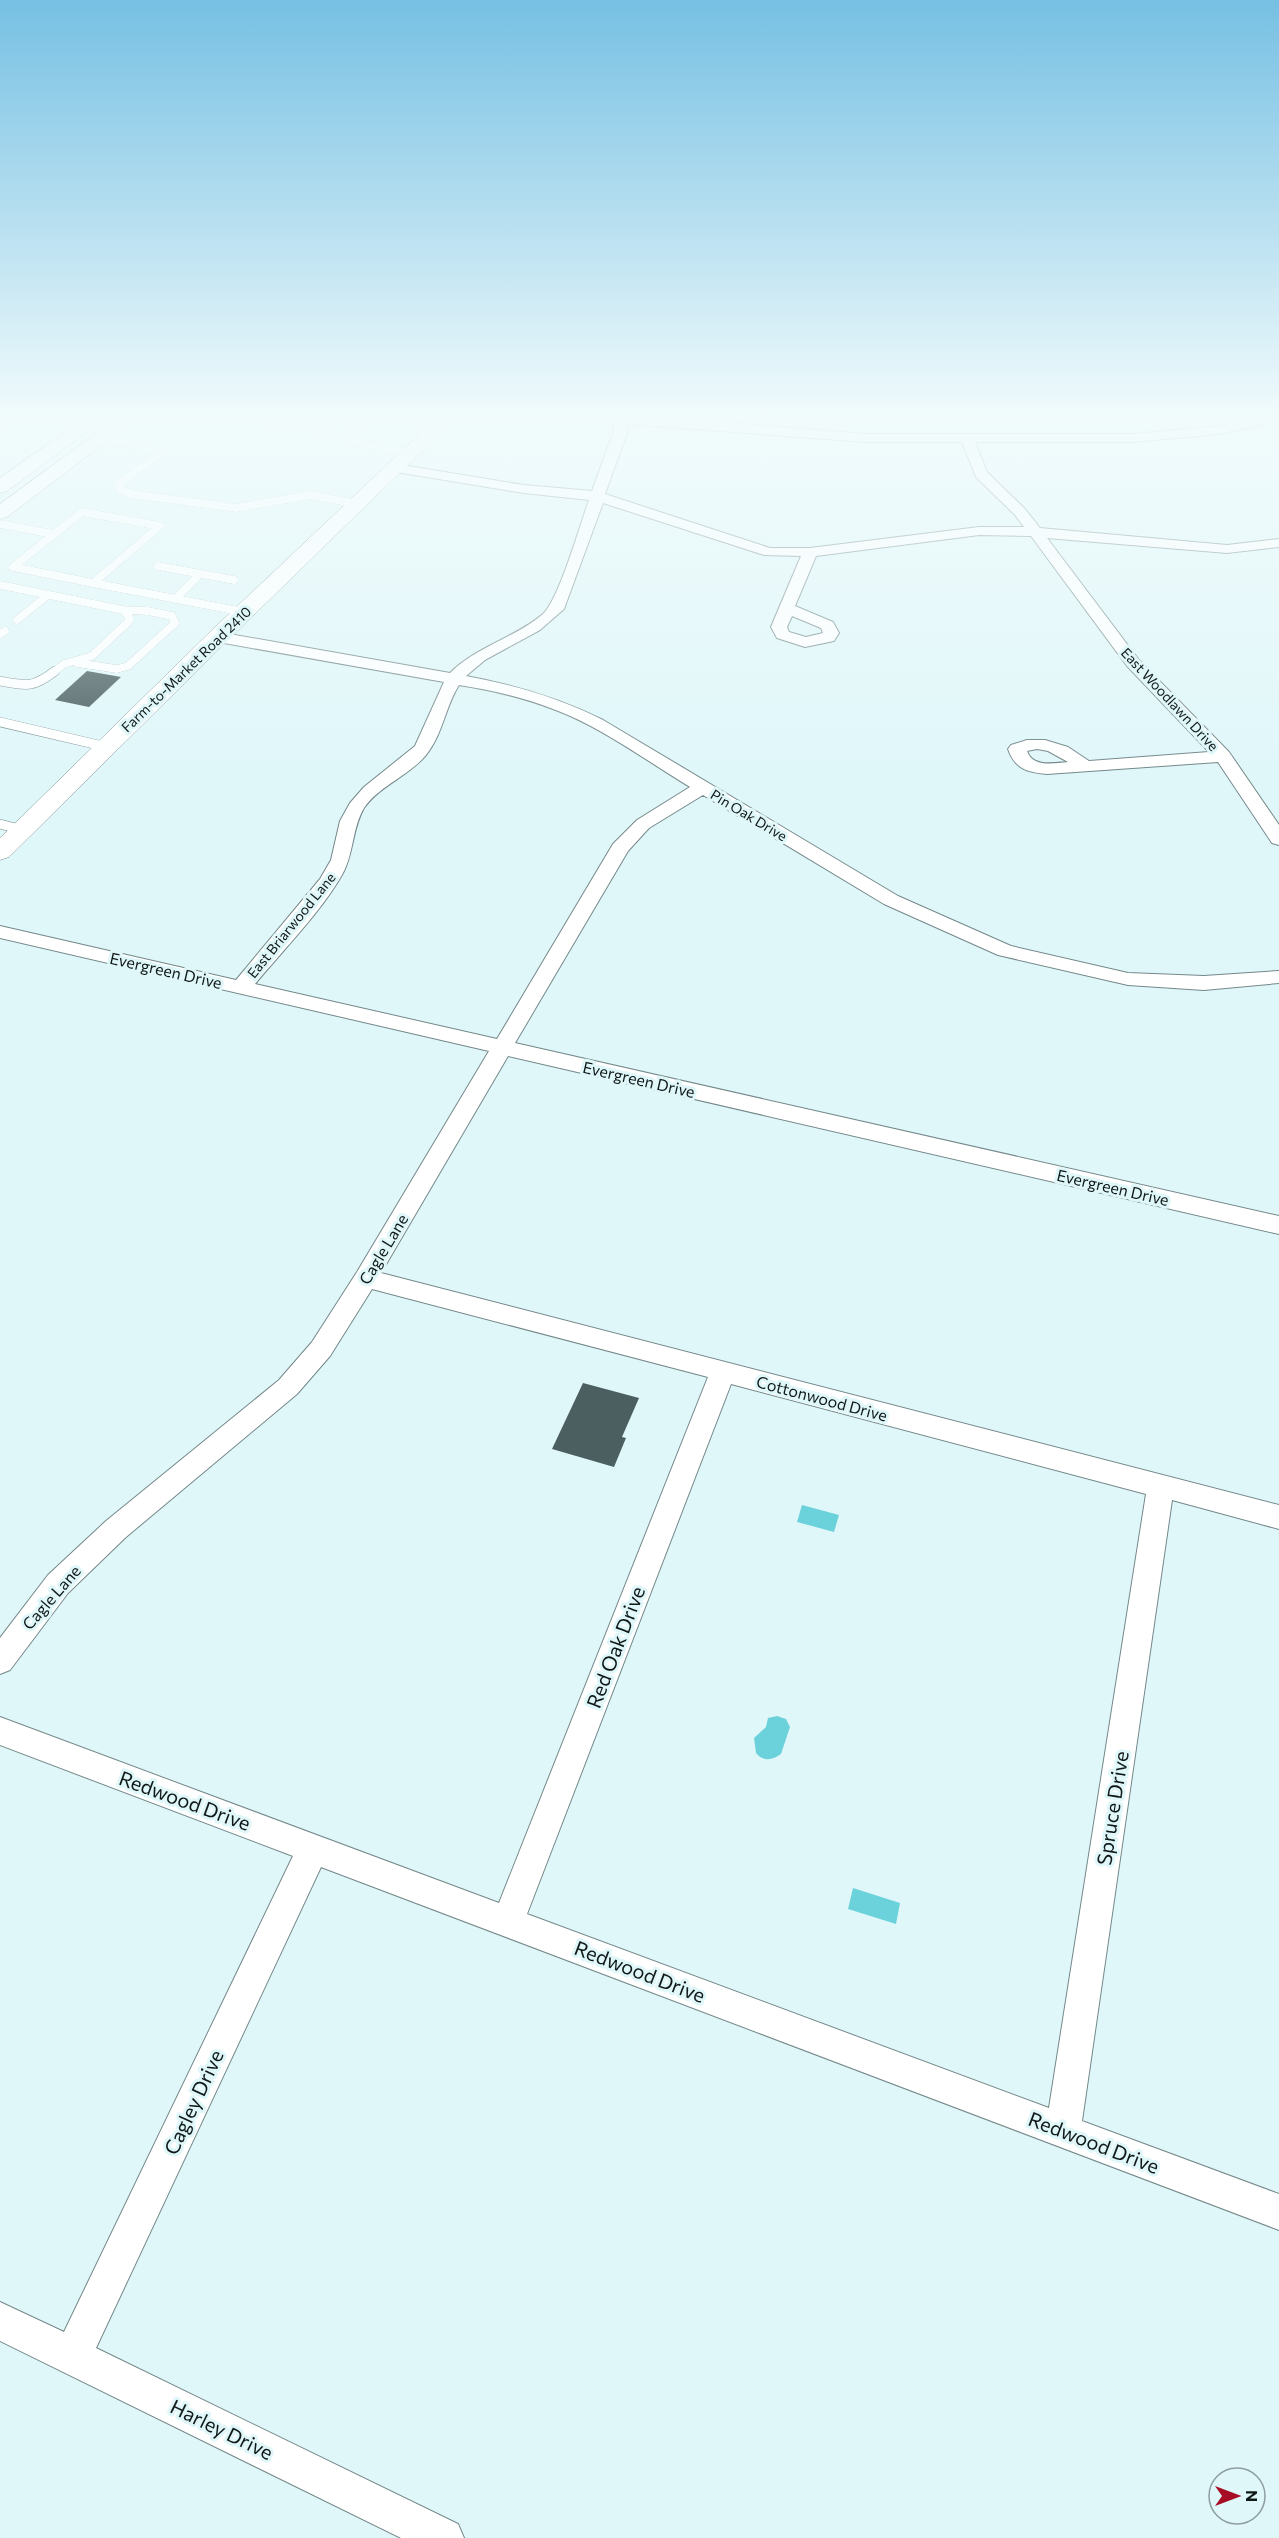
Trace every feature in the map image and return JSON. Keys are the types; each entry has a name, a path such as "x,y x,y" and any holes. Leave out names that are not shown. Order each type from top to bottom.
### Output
{"main road":[{"name":"Farm-to-Market Road 2410","path":"0,852 218,637 328,532"}],"street":[{"name":"East Briarwood Lane","path":"240,988 321,892 337,868 345,846 348,824 356,807 421,750 430,736 443,694 455,678 483,654 538,627 559,606 584,532"},
{"path":"706,532 769,552 810,552 967,532"},
{"path":"1030,532 1205,549 1279,543"},
{"name":"East Woodlawn Drive","path":"1035,533 1133,663 1223,756 1279,839"},
{"path":"787,608 810,552"},
{"name":"Pin Oak Drive","path":"218,637 505,688 561,706 597,724 891,900 1005,951 1128,979 1204,983 1279,977"},
{"path":"1087,767 1223,756"},
{"name":"Cagle Lane","path":"0,1661 66,1576 116,1529 288,1387 321,1349 366,1278 620,848 644,825 702,788"},
{"name":"Evergreen Drive","path":"0,932 1279,1225"},
{"name":"Cottonwood Drive","path":"366,1278 1279,1517"},
{"name":"Red Oak Drive","path":"508,1922 723,1372"},
{"name":"Spruce Drive","path":"1063,2131 1161,1486"},
{"name":"Redwood Drive","path":"0,1731 1279,2212"},
{"name":"Cagley Drive","path":"72,2356 313,1848"},
{"name":"Harley Drive","path":"0,2321 444,2538"}],"lane":[{"path":"45,532 53,534"},
{"path":"93,583 152,532"},
{"path":"13,579 13,567 53,534"},
{"path":"158,566 234,580"},
{"path":"175,599 201,574"},
{"path":"13,579 93,583 244,612"},
{"path":"13,579 48,595 123,610 148,611 172,616 175,623 128,666 117,669 72,662"},
{"path":"17,620 48,595"},
{"path":"0,681 29,685 40,683 61,666 92,656 129,621 129,617 123,610"},
{"path":"0,722 107,747"},
{"path":"0,824 23,830"}],"water":[{"path":"802,1505 839,1515 834,1532 797,1522"},
{"path":"777,1716 786,1719 790,1727 781,1754 775,1758 765,1759 756,1753 754,1738 766,1727 768,1718"},
{"path":"853,1888 900,1903 896,1924 848,1909"}],"building":[{"path":"87,671 121,677 89,707 55,700"},
{"path":"583,1383 639,1398 622,1437 626,1438 614,1467 552,1449"}]}
